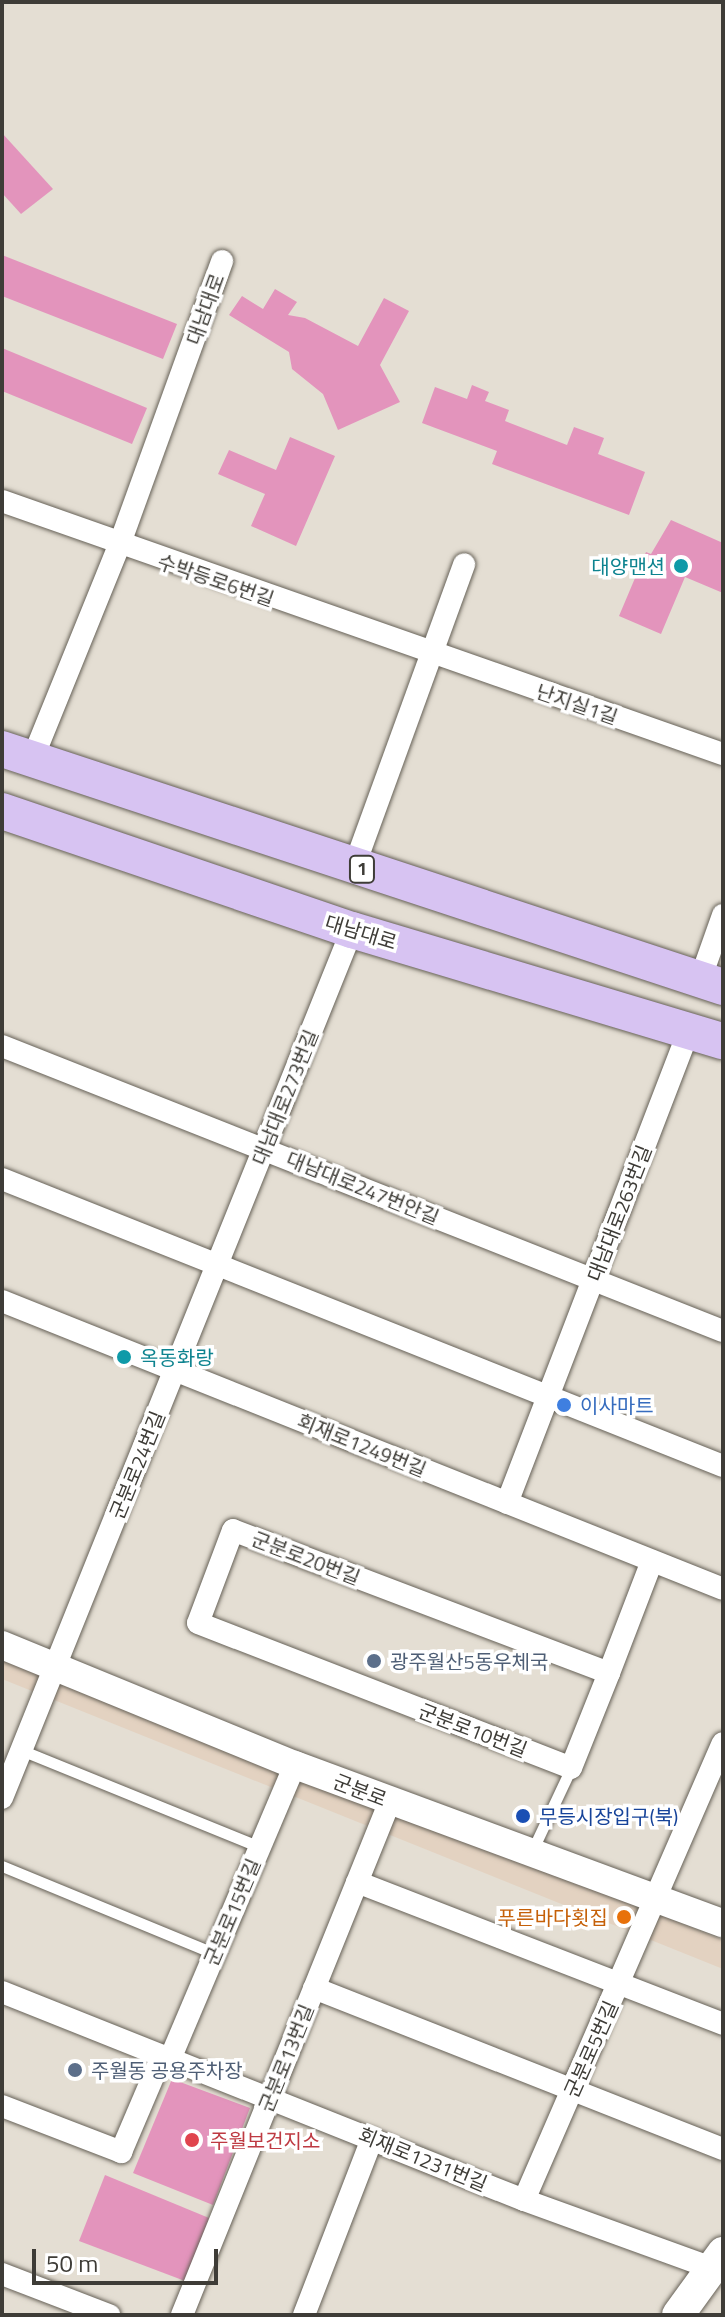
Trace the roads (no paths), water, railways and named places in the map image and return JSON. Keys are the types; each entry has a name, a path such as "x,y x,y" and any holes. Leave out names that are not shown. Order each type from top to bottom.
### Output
{"main road":[{"name":"대남대로","path":"17,754 712,984"},
{"name":"대남대로","path":"5,820 352,930 723,1041"},
{"path":"678,2315 717,2261"}],"street":[{"name":"대남대로","path":"17,754 119,546 222,261"},
{"name":"수박등로6번길","path":"2,501 119,546 431,654"},
{"path":"354,867 464,564"},
{"name":"난지실1길","path":"431,654 723,754"},
{"name":"대남대로","path":"712,984 723,915"},
{"name":"대남대로273번길","path":"218,1263 352,930"},
{"name":"대남대로263번길","path":"507,1503 689,1030"},
{"name":"대남대로247번안길","path":"2,1046 723,1331"},
{"path":"2,1179 723,1466"},
{"name":"군분로24번길","path":"2,1798 218,1263"},
{"name":"회재로1249번길","path":"2,1301 723,1589"},
{"name":"군분로20번길","path":"376,1692 198,1623 233,1530 609,1673"},
{"path":"571,1768 652,1561"},
{"name":"군분로","path":"2,1645 295,1765 723,1923"},
{"name":"군분로10번길","path":"376,1692 571,1768"},
{"name":"군분로5번길","path":"524,2200 658,1899 723,1743"},
{"name":"군분로15번길","path":"2,2106 121,2152 215,1954 295,1765"},
{"name":"군분로13번길","path":"182,2315 390,1801"},
{"path":"357,1882 723,2024"},
{"path":"314,1988 723,2149"},
{"name":"회재로1231번길","path":"2,1992 524,2200 717,2261"},
{"path":"304,2315 372,2139"},
{"path":"2,2274 109,2315"}],"lane":[{"path":"21,1750 260,1847"},
{"path":"532,1851 571,1768"},
{"path":"2,1866 215,1954"}],"place":[{"name":"대양맨션","path":"681,566"},
{"name":"옥동화랑","path":"124,1357"},
{"name":"이사마트","path":"564,1405"},
{"name":"광주월산5동우체국","path":"374,1661"},
{"name":"무등시장입구(북)","path":"523,1816"},
{"name":"푸른바다횟집","path":"624,1917"},
{"name":"주월동 공용주차장","path":"75,2070"},
{"name":"주월보건지소","path":"192,2140"}]}
